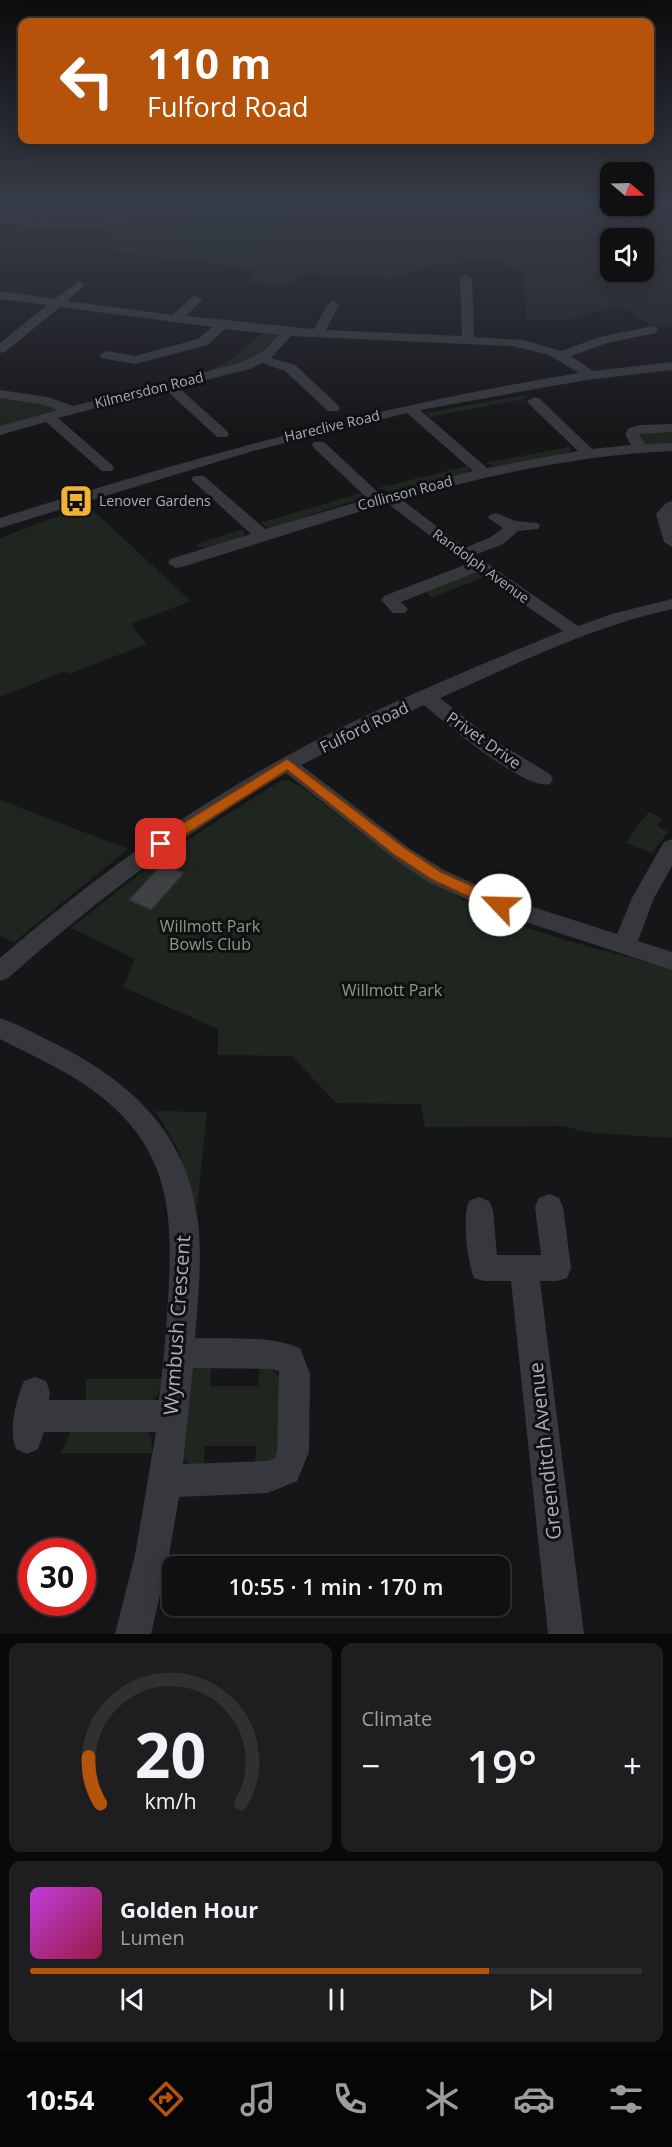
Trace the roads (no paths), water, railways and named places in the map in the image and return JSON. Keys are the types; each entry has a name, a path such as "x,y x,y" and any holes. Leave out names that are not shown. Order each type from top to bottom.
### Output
{"street":[{"path":"466,280 468,340"},
{"path":"0,349 79,285"},
{"path":"0,295 287,332 527,344 562,355 590,376"},
{"path":"176,319 196,300"},
{"path":"318,334 333,305"},
{"path":"106,355 135,360 203,342 222,325"},
{"path":"562,355 643,329"},
{"name":"Kilmersdon Road","path":"0,431 72,410 245,366 261,359 280,344 287,332"},
{"path":"261,359 290,368 339,407 318,411"},
{"name":"Hareclive Road","path":"0,523 158,472 250,446 410,408 590,376 672,366"},
{"path":"168,385 222,434"},
{"path":"0,394 48,401 72,410"},
{"path":"534,401 588,453"},
{"path":"410,408 484,473"},
{"path":"48,417 107,468"},
{"path":"640,447 632,434 634,431 672,429"},
{"name":"Randolph Avenue","path":"319,445 383,498 575,632"},
{"name":"Collinson Road","path":"176,563 383,498 484,473 588,453 640,447 672,447"},
{"path":"199,479 263,536"},
{"path":"672,506 664,514 672,542"},
{"path":"496,518 513,526 532,526"},
{"path":"463,554 499,540 508,534 513,526"},
{"path":"389,600 479,565"},
{"name":"Fulford Road","path":"0,972 95,893 173,834 287,764 427,697 575,632 621,616 672,604"},
{"name":"Privet Drive","path":"427,697 494,751 531,763 543,779"},
{"path":"287,764 401,853 436,876 500,905 672,961"},
{"path":"624,946 643,898 672,847"},
{"name":"Wymbush Crescent","path":"0,1028 81,1069 113,1091 144,1124 164,1156 179,1195 185,1239 180,1353 164,1481 151,1556 133,1634"},
{"path":"479,1210 484,1268 557,1268 549,1207"},
{"name":"Greenditch Avenue","path":"524,1268 566,1634"},
{"path":"164,1481 268,1478 286,1470 293,1452 295,1374 289,1359 270,1354 180,1353"},
{"path":"31,1415 172,1416"}],"place":[{"name":"Lenover Gardens","path":"76,501"}],"park label":[{"name":"Willmott Park Bowls Club","path":"210,935"},
{"name":"Willmott Park","path":"392,990"}]}
